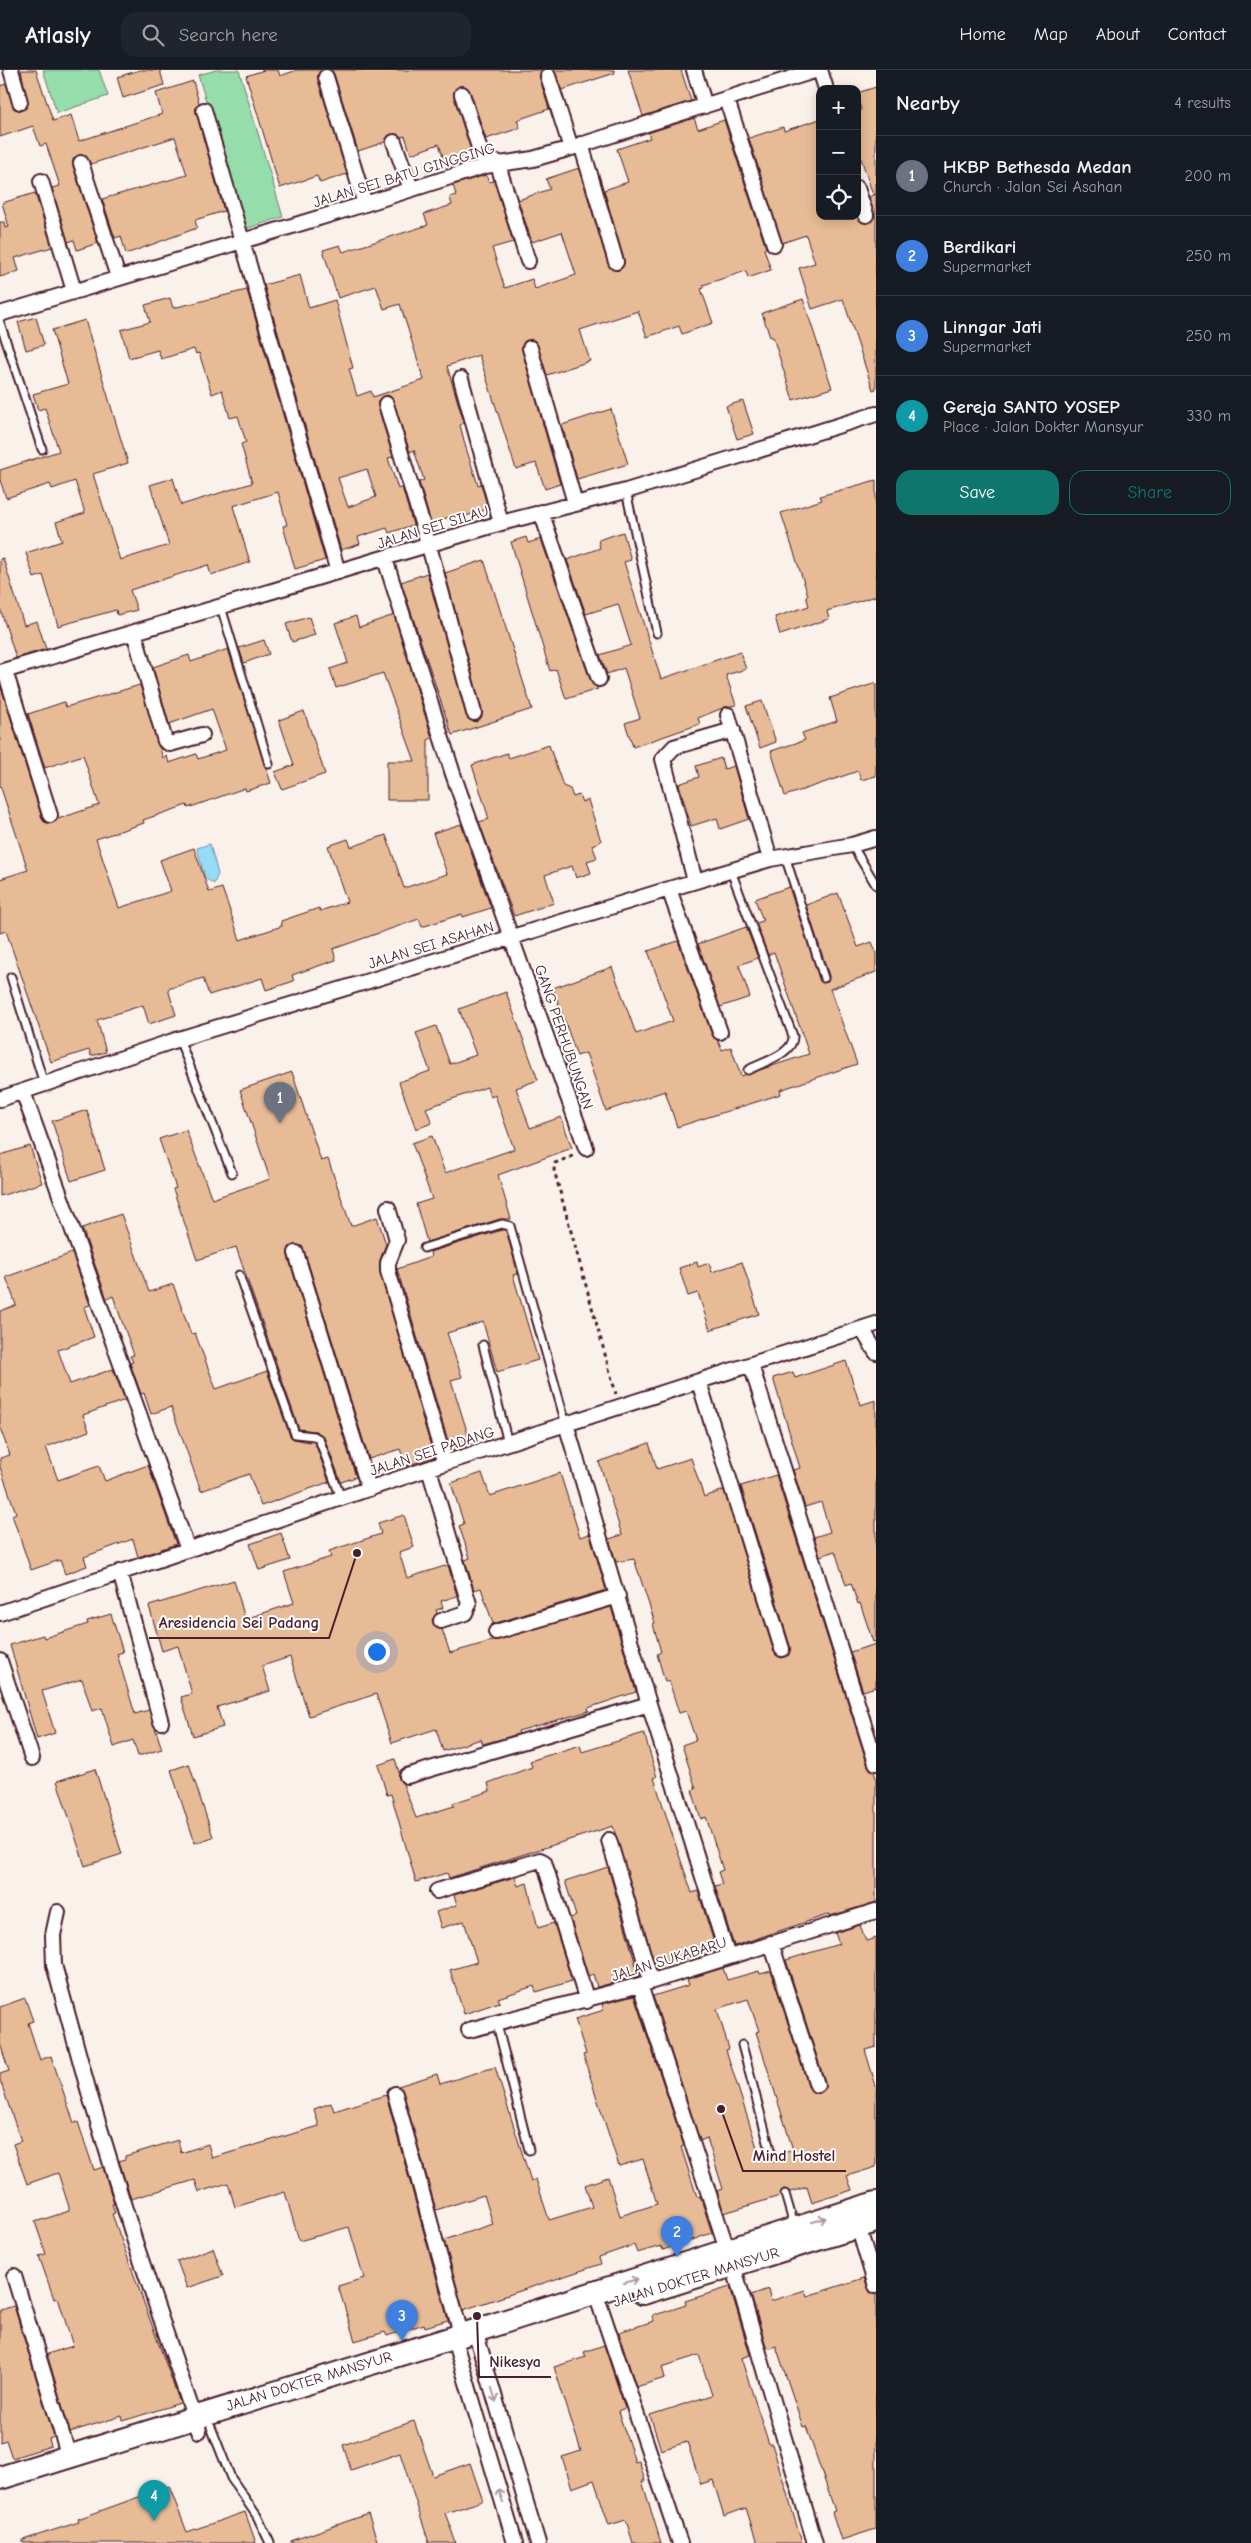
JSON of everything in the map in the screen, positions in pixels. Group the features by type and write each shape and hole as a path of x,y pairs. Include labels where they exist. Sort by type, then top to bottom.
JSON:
{"main road":[{"name":"JALAN DOKTER MANSYUR","path":"465,2339 600,2306 730,2257 795,2228 876,2202"},
{"name":"JALAN DOKTER MANSYUR","path":"0,2494 202,2425 465,2339 730,2257 867,2224"},
{"name":"JALAN DOKTER MANSYUR","path":"0,2478 69,2457 202,2425"}],"street":[{"path":"11,70 20,102"},
{"path":"694,70 706,106"},
{"path":"819,70 825,85"},
{"name":"JALAN SEI BATU GINGGING","path":"0,314 491,164 532,159 819,70"},
{"path":"548,76 576,146 616,262"},
{"path":"326,77 365,204"},
{"path":"462,94 528,261"},
{"path":"727,100 774,244"},
{"path":"204,110 338,572"},
{"path":"394,142 411,189"},
{"path":"81,163 118,277"},
{"path":"41,180 74,291"},
{"path":"861,200 866,215"},
{"path":"530,348 575,503"},
{"path":"461,379 501,524"},
{"path":"386,404 429,546 474,713"},
{"name":"JALAN SEI SILAU","path":"2,672 541,512 626,491 876,414"},
{"path":"541,512 599,679"},
{"name":"GANG PERHUBUNGAN","path":"385,559 453,774 586,1148"},
{"path":"134,632 165,741 170,744 202,735"},
{"path":"2,672 50,815"},
{"path":"728,715 770,859"},
{"path":"695,881 663,759 674,747 733,730"},
{"name":"JALAN SEI ASAHAN","path":"0,1099 180,1039 695,881 785,855 852,845 876,838"},
{"path":"669,889 720,1032"},
{"path":"23,1092 188,1550"},
{"path":"388,1208 398,1240 388,1263 388,1271 445,1463"},
{"path":"296,1254 369,1489"},
{"name":"JALAN SEI PADANG","path":"0,1612 445,1463 876,1324"},
{"path":"862,1329 876,1352"},
{"path":"751,1365 876,1763"},
{"path":"698,1382 782,1649"},
{"path":"566,1424 649,1704 728,1957"},
{"path":"429,1469 469,1604 465,1613 441,1621"},
{"path":"120,1572 161,1722"},
{"path":"496,1632 618,1596"},
{"path":"0,1661 32,1758"},
{"path":"408,1776 649,1704"},
{"path":"609,1840 645,1983 730,2257 815,2543"},
{"path":"437,1891 540,1860 544,1862 587,2001"},
{"name":"JALAN SUKABARU","path":"469,2030 587,2001 876,1911"},
{"path":"58,1912 52,1935 54,1965 90,2096 136,2245 202,2425"},
{"path":"772,1944 817,2085"},
{"path":"395,2094 465,2339 487,2451 515,2543"},
{"path":"867,2224 876,2286"},
{"path":"14,2276 69,2457"},
{"path":"600,2306 680,2543"},
{"path":"465,2339 508,2444 538,2543"},
{"path":"487,2451 508,2444"}],"lane":[{"path":"0,323 42,449"},
{"path":"626,491 657,633"},
{"path":"221,607 269,764"},
{"path":"852,845 876,885"},
{"path":"785,855 824,978"},
{"path":"731,871 793,1036 793,1041 788,1049 748,1070"},
{"path":"11,977 44,1084"},
{"path":"180,1039 232,1173"},
{"path":"424,1248 502,1224 510,1226 566,1424"},
{"path":"239,1275 295,1434 314,1436 319,1439 341,1498"},
{"path":"483,1346 508,1443"},
{"path":"497,2024 530,2150"},
{"path":"742,2045 772,2157"},
{"path":"784,2194 795,2228"},
{"path":"202,2425 231,2478 257,2516 270,2543"}],"path":[{"path":"586,1148 583,1153 555,1163 554,1170 620,1406"}],"green space":[{"path":"43,70 99,70 108,96 57,113"},
{"path":"216,70 239,70 283,217 245,229 198,75"}],"water":[{"path":"210,844 218,874 214,884 205,878 197,848"}],"building":[{"path":"21,70 36,70 53,121 71,115 79,141 162,114 156,93 193,81 199,103 196,112 224,211 195,220 197,228 126,254 121,236 115,238 102,199 187,175 175,137 91,164 86,156 79,155 74,158 73,166 98,243 77,250 74,240 68,242 52,188 60,186 46,144 40,146 33,126 0,137 0,86 6,84 14,109 23,110 28,105"},
{"path":"140,70 160,70 164,85 123,98 117,77"},
{"path":"264,70 278,70 280,76 297,70 321,70 318,80 347,174 320,183 317,176 280,188 246,76"},
{"path":"331,70 542,70 540,79 549,109 517,120 520,128 486,139 470,91 464,86 459,86 454,92 454,97 474,160 447,169 439,144 411,154 405,136 401,137 396,134 388,136 385,142 358,151 334,74"},
{"path":"554,70 614,70 615,73 562,90"},
{"path":"628,70 681,70 691,101 643,116"},
{"path":"876,87 876,194 873,195 861,158 861,92"},
{"path":"694,118 698,129 724,120 766,248 764,249 771,270 748,278 746,271 703,285 704,288 701,289 713,323 682,334 679,326 647,337 638,311 580,330 590,361 547,375 536,342 532,339 524,342 522,350 560,484 545,489 536,463 516,469 479,355 447,366 464,423 460,425 466,448 478,485 481,484 488,509 466,516 465,512 431,523 419,482 424,480 414,450 410,452 392,398 388,395 380,398 378,407 393,457 388,458 398,489 402,487 413,525 389,533 387,528 358,537 360,544 341,550 264,285 300,275 309,308 335,300 353,368 349,369 357,396 371,391 373,397 424,380 400,304 384,309 376,286 338,298 323,250 340,245 343,252 428,225 424,214 452,205 450,197 456,195 453,185 486,175 489,182 494,181 513,242 492,248 505,288 532,279 535,289 576,275 562,232 532,242 518,200 550,189 546,179 579,168 608,264 614,270 619,270 624,264 624,260 604,190 628,182 617,149 650,138 648,133","holes":["367,469 376,497 348,507 338,478"]},
{"path":"816,120 816,220 860,220 869,223 875,216 869,197 876,194 876,389 873,390 843,299 812,309 799,268 815,263 806,235 782,243 749,138 783,127 784,131"},
{"path":"35,193 52,247 15,258 19,271 0,277 0,222 4,222 5,228 9,227 2,203"},
{"path":"247,290 325,560 295,569 283,526 287,525 278,492 233,506 250,562 211,575 208,565 130,590 137,610 117,615 116,610 58,626 43,575 34,578 26,553 62,541 56,522 85,513 75,481 52,489 50,484 6,498 0,480 0,470 59,451 45,408 38,410 33,394 68,384 52,330 85,320 128,463 93,474 120,560 169,545 150,485 173,478 181,505 252,483 241,444 246,442 238,416 230,418 222,390 212,394 199,353 196,354 194,349 161,359 158,350 129,358 121,330 150,322 145,305 170,298 173,308"},
{"path":"803,299 832,388 793,400 773,337 770,337 762,313"},
{"path":"36,317 44,345 26,350 18,322"},
{"path":"743,401 754,434 737,439 726,406"},
{"path":"611,409 628,464 577,479 562,425"},
{"path":"876,480 876,596 827,611 829,619 780,635 775,617 809,606 806,596 808,595 781,513 822,500 820,496"},
{"path":"623,532 631,560 624,562 661,679 740,652 746,669 726,675 736,705 725,707 698,718 700,724 633,747 625,723 640,718 624,668 607,674 600,655 631,645 618,604 586,614 567,560 600,548 598,540"},
{"path":"526,537 528,543 541,539 591,682 598,689 566,699 556,669 550,671 511,542"},
{"path":"3,558 24,625 37,621 46,649 16,658 0,608 0,559"},
{"path":"484,560 532,709 452,735 401,582 427,573 466,715 468,719 476,722 480,719 482,711 445,573"},
{"path":"394,615 432,738 428,740 428,800 387,800 387,761 415,761 383,673 336,688 330,669 348,663 335,623 356,616 359,627"},
{"path":"309,617 315,635 292,642 286,624"},
{"path":"264,640 269,654 244,663 239,648"},
{"path":"228,649 271,783 246,791 245,788 188,808 187,805 143,820 144,823 96,839 119,908 171,891 160,860 194,848 209,892 222,888 240,940 282,926 281,921 319,908 320,911 347,902 328,846 348,839 351,847 386,835 404,888 447,874 433,833 461,824 491,908 463,917 462,914 422,927 419,919 333,949 336,960 292,975 294,981 266,990 262,978 209,995 203,978 168,989 176,1015 149,1024 143,1005 97,1020 106,1052 91,1056 89,1050 51,1062 6,931 0,933 0,879 28,870 0,785 0,684 42,818 44,822 52,823 58,819 99,805 83,755 45,768 28,714 64,702 66,707 140,685 163,758 167,756 169,763 196,754 198,759 226,750 212,709 169,724 153,667 189,655 191,662"},
{"path":"876,683 876,776 861,780 858,771 785,796 771,751 805,740 802,733 837,721 830,698"},
{"path":"762,701 776,742 760,748 746,706"},
{"path":"304,711 325,774 282,789 275,772 294,765 279,720"},
{"path":"549,745 563,786 570,789 573,797 579,795 582,802 588,800 601,841 592,845 597,858 587,861 591,873 576,878 572,866 545,875 554,903 514,916 479,822 489,819 472,765 507,753 509,758"},
{"path":"721,758 724,769 734,766 749,819 720,829 717,818 691,826 679,784 699,777 696,766"},
{"path":"789,887 821,982 828,982 829,976 806,905 838,893 858,947 872,942 876,952 876,972 830,989 857,1064 780,1090 781,1094 677,1127 665,1091 606,1111 586,1053 577,1056 553,988 612,967 636,1034 673,1021 648,951 678,941 712,1035 718,1041 722,1050 731,1047 741,1076 809,1054 774,952 768,955 756,923 763,921 755,899"},
{"path":"746,927 758,958 739,965 750,997 720,1007 698,944"},
{"path":"506,992 538,1080 516,1088 530,1128 561,1117 572,1148 498,1175 511,1219 500,1219 427,1242 416,1204 432,1199 412,1143 432,1136 445,1173 514,1149 495,1095 491,1097 487,1087 426,1108 432,1123 416,1129 399,1082 430,1071 416,1033 436,1026 450,1064 476,1055 459,1009"},
{"path":"292,1072 321,1161 328,1159 351,1226 377,1217 386,1244 380,1260 380,1273 434,1457 406,1466 400,1449 369,1459 304,1250 302,1246 294,1245 289,1247 288,1256 356,1477 341,1482 324,1437 315,1431 299,1429 236,1247 197,1260 173,1189 176,1188 159,1139 186,1130 212,1199 270,1179 240,1090"},
{"path":"87,1110 105,1170 71,1181 52,1121"},
{"path":"30,1146 42,1183 0,1196 0,1155"},
{"path":"121,1214 149,1292 173,1284 191,1334 195,1333 216,1389 267,1371 290,1436 294,1439 315,1443 329,1482 261,1506 249,1474 201,1491 171,1407 151,1414 144,1393 141,1394 130,1363 133,1362 130,1356 134,1355 113,1296 107,1299 82,1228"},
{"path":"506,1230 518,1274 513,1275 538,1360 497,1372 483,1322 447,1333 462,1377 451,1380 471,1444 451,1451 397,1269 431,1257 430,1252"},
{"path":"72,1253 90,1305 84,1307 94,1337 58,1350 70,1384 113,1369 125,1400 83,1415 89,1431 46,1447 58,1480 99,1466 105,1481 148,1465 176,1544 138,1557 133,1539 84,1557 87,1566 65,1574 60,1560 31,1570 12,1515 16,1513 0,1467 0,1458 10,1455 0,1428 0,1311 16,1305 6,1277"},
{"path":"697,1262 698,1267 709,1263 712,1272 742,1262 759,1314 710,1330 698,1293 688,1296 679,1268"},
{"path":"846,1361 860,1405 876,1400 876,1641 873,1642 860,1603 858,1604 851,1583 846,1585 835,1551 820,1556 814,1537 830,1532 821,1502 805,1507 793,1470 800,1468 773,1378 793,1372 795,1378"},
{"path":"649,1443 657,1469 691,1458 704,1497 724,1490 774,1652 781,1658 789,1655 790,1646 741,1486 776,1475 868,1766 874,1771 876,1778 876,1902 830,1916 830,1914 734,1946 715,1886 722,1884 718,1872 723,1870 706,1817 701,1819 692,1790 696,1789 682,1745 696,1740 686,1711 679,1713 669,1681 665,1682 657,1654 661,1652 653,1624 655,1623 634,1559 616,1562 609,1539 622,1535 599,1462"},
{"path":"482,1473 490,1496 560,1473 580,1537 590,1534 606,1590 493,1624 481,1588 474,1590 465,1560 470,1558 459,1526 464,1524 451,1483"},
{"path":"404,1515 414,1547 399,1552 407,1578 448,1565 457,1596 441,1601 443,1608 436,1610 437,1613 432,1620 435,1627 442,1629 450,1653 611,1607 636,1692 588,1708 589,1711 518,1731 519,1734 483,1744 481,1739 443,1751 436,1729 392,1743 376,1694 309,1716 290,1657 262,1666 270,1691 217,1707 223,1727 193,1736 181,1697 192,1694 178,1646 162,1651 149,1606 234,1580 245,1619 294,1603 284,1572 331,1557 329,1551 381,1534 378,1523"},
{"path":"281,1533 290,1560 259,1570 250,1544"},
{"path":"111,1614 123,1652 117,1654 135,1714 149,1710 162,1749 138,1756 133,1740 114,1747 102,1708 92,1711 82,1679 42,1691 55,1733 37,1739 10,1645 43,1635 44,1638 88,1624 87,1621"},
{"path":"876,1644 876,1687 863,1691 850,1652"},
{"path":"644,1733 657,1777 654,1778 677,1849 692,1893 698,1891 717,1952 682,1963 680,1957 655,1965 613,1826 449,1878 447,1873 416,1882 391,1794 387,1795 378,1765 395,1759 399,1779 403,1784 416,1818 454,1806 453,1803 490,1791 488,1783 532,1767 530,1761 580,1745 582,1752"},
{"path":"189,1764 213,1837 195,1843 171,1770"},
{"path":"95,1769 122,1854 85,1866 57,1781"},
{"path":"608,1867 639,1976 597,1987 593,1974 588,1976 570,1918 576,1916 565,1881"},
{"path":"515,1877 518,1886 527,1883 538,1928 554,1923 572,1981 536,1992 534,1986 498,1998 500,2002 464,2014 450,1970 477,1962 464,1921 441,1928 436,1912 457,1905 454,1895"},
{"path":"860,1925 866,1941 876,1938 876,2047 865,2050 876,2086 876,2167 847,2176 852,2190 812,2203 807,2187 790,2192 784,2189 780,2196 724,2213 717,2191 723,2189 707,2138 700,2141 653,1996 689,1985 687,1979 723,1968 727,1980 759,1971 760,1974 771,1971 809,2088 815,2093 820,2093 825,2087 825,2082 786,1960 839,1944 835,1933","holes":["748,1999 759,2031 756,2032 793,2150 777,2155 777,2159 773,2162 767,2158 761,2160 726,2050 729,2049 717,2009"]},
{"path":"634,1996 684,2146 681,2147 697,2197 700,2196 712,2233 663,2250 661,2246 637,2253 634,2245 599,2257 601,2264 463,2310 444,2240 493,2224 484,2195 436,2210 403,2092 398,2086 437,2074 440,2084 495,2067 531,2181 536,2179 549,2220 592,2207 585,2185 608,2177 620,2216 657,2204 643,2159 619,2166 583,2055 586,2054 575,2019 604,2010 602,2004"},
{"path":"25,1998 33,2021 28,2023 40,2060 51,2056 74,2123 78,2122 94,2170 103,2167 114,2204 112,2204 115,2213 112,2214 180,2403 123,2421 122,2416 70,2432 47,2354 73,2346 58,2298 54,2299 39,2256 46,2254 35,2222 69,2211 69,2207 58,2173 27,2184 13,2144 21,2141 0,2080 0,2074 9,2071 0,2044 0,2007"},
{"path":"386,2095 448,2320 425,2327 424,2324 387,2336 385,2332 355,2341 338,2286 364,2278 349,2227 299,2241 285,2192 235,2207 228,2183 199,2192 195,2180 131,2199 119,2161 125,2159 125,2156 178,2140 181,2153 208,2144 212,2158 319,2126 314,2109 331,2103 334,2111"},
{"path":"213,2248 223,2276 187,2288 177,2261"},
{"path":"864,2278 870,2292 876,2295 876,2529 841,2540 832,2512 835,2511 806,2426 803,2427 776,2346 767,2349 751,2295 768,2289 771,2301 805,2290 807,2296"},
{"path":"730,2287 750,2355 741,2358 769,2444 772,2444 802,2543 757,2543 746,2508 724,2516 713,2480 701,2484 687,2442 661,2450 650,2415 712,2395 699,2355 662,2367 665,2378 636,2387 621,2340 619,2332 654,2321 652,2316 686,2305 685,2301"},
{"path":"14,2306 54,2437 49,2439 51,2446 12,2458 6,2440 0,2442 0,2310"},
{"path":"604,2345 625,2408 618,2411 635,2462 639,2461 645,2481 642,2481 661,2543 633,2543 626,2520 609,2525 594,2480 572,2488 562,2457 581,2451 554,2367 586,2357 584,2352"},
{"path":"414,2421 433,2476 470,2463 483,2501 445,2513 456,2543 429,2543 400,2453 351,2470 343,2445"},
{"path":"169,2486 187,2532 245,2512 256,2543 23,2543 23,2540 79,2522 78,2519"},
{"path":"368,2514 378,2543 291,2543 291,2541"}],"place":[{"name":"HKBP Bethesda Medan","path":"280,1123"},
{"name":"Aresidencia Sei Padang","path":"357,1553"},
{"name":"Mind Hostel","path":"721,2109"},
{"name":"Berdikari","path":"677,2257"},
{"name":"Nikesya","path":"477,2316"},
{"name":"Linngar Jati","path":"402,2341"},
{"name":"Gereja SANTO YOSEP","path":"154,2521"}]}
